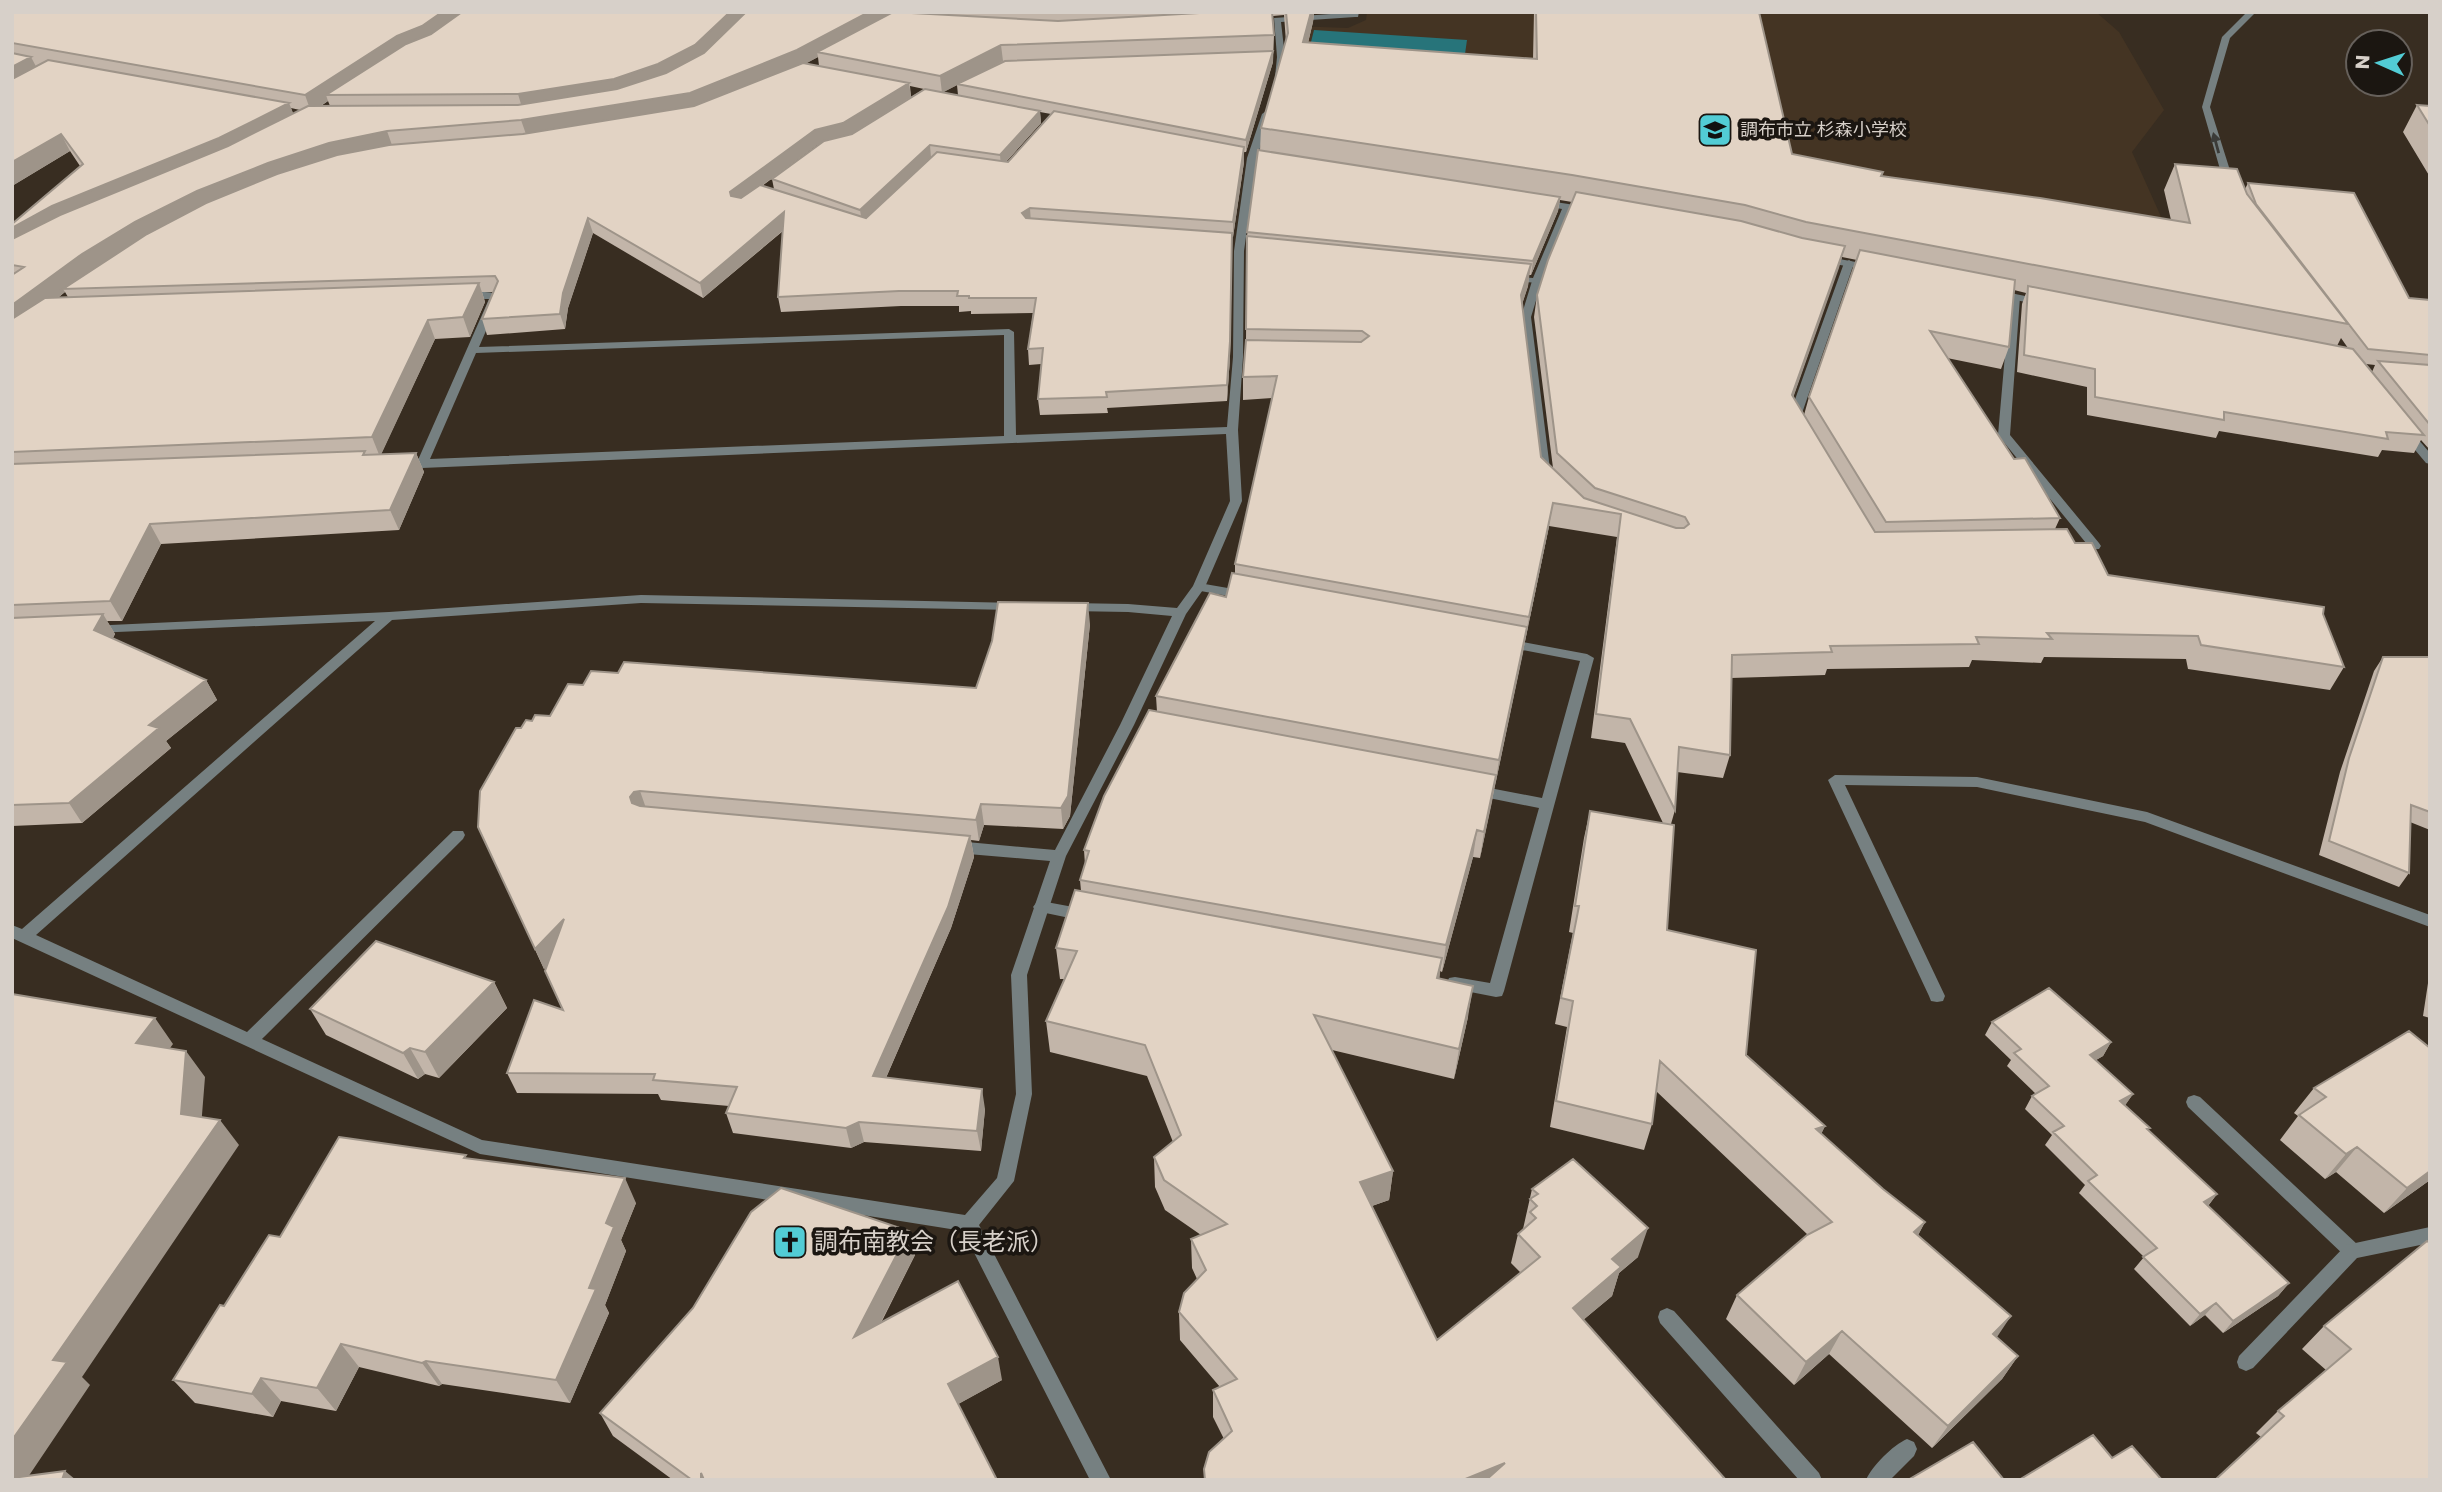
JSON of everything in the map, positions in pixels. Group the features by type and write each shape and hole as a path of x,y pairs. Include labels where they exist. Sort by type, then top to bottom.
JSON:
{"street":[{"path":"1274,90 1282,57 1273,20 1355,15 1355,12"},
{"path":"2234,197 2221,163 2206,107 2227,37 2252,12"},
{"path":"1268,58 1282,57"},
{"path":"969,1224 1005,1181 1024,1094 1019,975 1059,856 1134,726 1180,614 1199,587 1236,501 1231,430 1244,357 1240,247 1252,158 1270,101"},
{"path":"1527,200 1594,211"},
{"path":"1555,487 1545,478 1526,317 1537,281 1568,206"},
{"path":"1810,257 1888,271"},
{"path":"1801,430 1794,419 1849,263"},
{"path":"1497,277 1537,281"},
{"path":"1990,292 2055,305"},
{"path":"422,464 496,296 454,297"},
{"path":"2015,298 2004,435 2095,546 2067,547"},
{"path":"472,350 1009,332 1010,439"},
{"path":"2397,420 2430,461"},
{"path":"394,465 1231,430"},
{"path":"1199,587 1266,599"},
{"path":"82,629 389,616 641,599 1030,606"},
{"path":"1058,606 1128,608 1180,614"},
{"path":"389,616 18,934 480,1147 969,1224"},
{"path":"1443,981 1496,991 1587,658 1494,641"},
{"path":"1937,996 1835,780 1977,782 2147,817 2430,921"},
{"path":"1453,786 1548,804"},
{"path":"249,1041 458,835"},
{"path":"935,845 1059,856"},
{"path":"1041,907 1094,917"},
{"path":"2194,1102 2352,1251"},
{"path":"969,1224 1101,1480"},
{"path":"2246,1362 2352,1251 2430,1235"},
{"path":"1667,1317 1812,1480"},
{"path":"1876,1480 1907,1449"}],"shaded area":[{"name":"調布市立 杉森小学校","path":"1367,12 2096,12 2119,32 2164,110 2132,152 2171,239 1295,79 1293,26 1348,28 1366,20"}],"water":[{"path":"1314,30 1467,40 1463,68 1307,58"}],"building":[{"path":"12,12 442,12 422,26 397,36 305,95 12,43"},
{"path":"462,12 730,12 695,45 658,64 614,79 518,94 326,95 406,44 431,34"},
{"path":"746,12 869,12 797,50 690,93 521,120 387,131 329,143 268,163 197,191 135,222 82,254 12,305 12,275 24,267 12,265 12,239 60,215 228,146 308,106 518,105 617,89 666,73 704,53"},
{"path":"893,12 1058,21 1217,12 1272,12 1274,35 1001,45 940,76 817,52"},
{"path":"1286,12 1311,12 1303,42 1537,59 1536,12 1759,12 1792,154 1883,172 1881,176 2040,198 2190,223 2175,164 2237,169 2247,194 2348,324 1806,222 1745,205 1572,175 1261,128 1288,33"},
{"path":"1273,51 1246,140 957,84 1005,61"},
{"path":"12,53 31,57 12,67"},
{"path":"48,60 289,103 219,138 52,206 12,228 12,224 83,164 61,134 12,162 12,79"},
{"path":"803,63 909,83 843,123 815,130 730,192 731,196 741,198 760,185 866,218 937,152 1008,162 1054,111 1244,147 1233,222 1030,208 1022,213 1026,218 1232,233 1227,385 1106,392 1107,397 1038,399 1043,348 1028,349 1036,298 969,298 957,296 958,291 778,297 784,212 700,283 588,218 563,293 560,314 482,319 498,281 495,276 63,289 147,234 206,203 277,174 337,155 389,145 523,134 694,106"},
{"path":"925,89 1040,111 1000,155 930,145 860,210 772,179 824,141 852,134"},
{"path":"2417,105 2430,106 2430,126"},
{"path":"1258,150 1560,197 1533,261 1247,232"},
{"path":"2248,183 2354,193 2409,298 2430,300 2430,355 2368,349 2256,204"},
{"path":"1576,192 1741,221 1802,238 1845,246 1792,395 1875,532 2067,529 2075,543 2092,543 2108,575 2324,607 2323,614 2344,667 2201,645 2198,636 2047,633 2052,639 1976,637 1979,644 1830,646 1832,652 1732,655 1730,755 1679,747 1675,810 1630,719 1596,714 1621,514 1553,503 1529,617 1235,564 1277,376 1243,377 1246,340 1361,342 1369,336 1362,331 1246,329 1247,236 1531,264 1521,295 1541,457 1584,498 1676,528 1684,528 1689,524 1685,517 1595,488 1557,453 1537,295 1548,260"},
{"path":"1860,250 2015,280 2009,347 1930,331 2014,459 2025,458 2060,518 1886,522 1809,397"},
{"path":"479,283 463,317 428,320 372,437 12,452 12,319 45,298"},
{"path":"2028,286 2353,349 2424,435 2386,432 2388,439 2224,412 2224,420 2095,397 2095,369 2024,355"},
{"path":"2378,361 2430,365 2430,425"},
{"path":"365,451 363,455 416,453 390,510 150,524 110,601 12,605 12,464"},
{"path":"1232,573 1527,627 1499,760 1156,696 1210,593 1226,597"},
{"path":"998,602 1088,603 1068,796 1061,808 981,804 976,820 640,791 634,792 630,797 632,803 640,806 970,836 948,907 873,1076 982,1089 977,1131 859,1122 846,1128 726,1113 737,1087 653,1080 655,1074 507,1073 534,1000 563,1010 545,971 564,919 535,949 478,827 480,791 516,728 521,728 526,720 532,721 535,715 550,716 568,684 583,685 591,671 618,673 624,662 976,688 992,641"},
{"path":"103,614 94,630 206,680 149,725 159,728 69,803 12,805 12,618"},
{"path":"2383,657 2430,657 2430,812 2411,805 2409,873 2329,841 2349,758"},
{"path":"1149,710 1496,775 1484,832 1477,830 1446,945 1080,880 1089,851 1084,850 1104,796"},
{"path":"1590,811 1674,825 1667,930 1756,950 1746,1055 1825,1126 1816,1129 1883,1189 1925,1222 1914,1232 2011,1316 1993,1334 2018,1356 1948,1426 1842,1331 1806,1362 1737,1295 1807,1235 1832,1222 1660,1061 1652,1124 1556,1101 1573,1001 1561,998 1579,906 1575,906"},
{"path":"1075,890 1442,958 1437,978 1473,986 1459,1049 1314,1015 1393,1171 1360,1182 1437,1340 1540,1257 1518,1234 1536,1218 1530,1212 1537,1206 1530,1199 1538,1194 1532,1189 1573,1159 1648,1228 1612,1259 1621,1267 1573,1308 1726,1480 1486,1480 1505,1463 1463,1480 1205,1480 1204,1469 1209,1452 1232,1431 1213,1390 1237,1379 1179,1312 1184,1293 1206,1270 1191,1239 1227,1224 1164,1180 1154,1157 1181,1135 1145,1045 1046,1021 1077,951 1056,948"},
{"path":"376,941 494,982 425,1052 410,1048 403,1053 310,1009"},
{"path":"2049,988 2111,1042 2090,1055 2133,1094 2120,1101 2217,1194 2204,1202 2289,1283 2233,1321 2216,1303 2200,1314 2143,1257 2157,1248 2088,1181 2097,1175 2053,1132 2064,1126 2032,1096 2049,1086 2014,1053 2021,1049 1992,1022"},
{"path":"12,994 155,1018 136,1043 186,1051 181,1114 220,1120 53,1360 67,1362 12,1440"},
{"path":"2409,1031 2430,1048 2430,1171 2407,1188 2357,1147 2346,1154 2299,1115 2326,1097 2314,1088"},
{"path":"339,1137 466,1155 464,1158 625,1178 606,1223 614,1227 589,1288 596,1289 556,1380 426,1361 422,1363 341,1344 317,1388 261,1378 252,1394 173,1380 220,1305 224,1306 269,1235 280,1237"},
{"path":"781,1188 909,1231 854,1337 958,1281 998,1357 948,1384 997,1480 704,1480 701,1473 701,1480 692,1480 600,1413 693,1308 751,1212"},
{"path":"2427,1241 2430,1243 2430,1480 2215,1480 2284,1416 2278,1411 2351,1349 2324,1326"},
{"path":"2093,1435 2112,1458 2132,1446 2162,1480 2019,1480"},
{"path":"1973,1442 2004,1480 1908,1480"},
{"path":"65,1471 62,1480 12,1480 12,1478"}],"place":[{"name":"調布市立 杉森小学校","path":"1715,130"},
{"name":"調布南教会（長老派）","path":"790,1242"}]}
